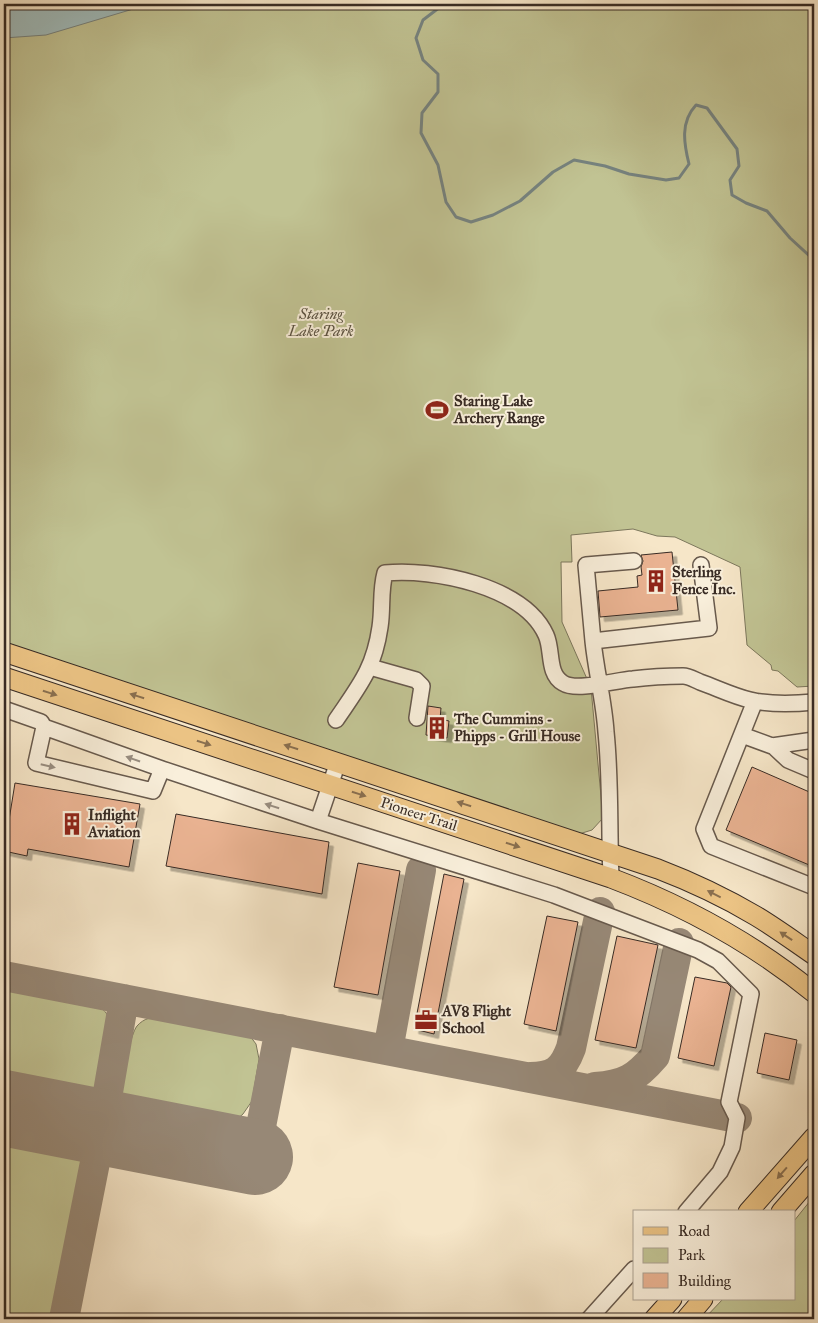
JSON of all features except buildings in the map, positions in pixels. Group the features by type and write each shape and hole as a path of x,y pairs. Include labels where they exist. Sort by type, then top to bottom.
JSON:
{"main road":[{"name":"Pioneer Trail","path":"4,652 610,852 695,884 757,917 814,955"},
{"name":"Pioneer Trail","path":"4,677 611,878 682,908 720,929 763,955 814,993"},
{"path":"750,1210 814,1137"},
{"path":"783,1210 814,1174"},
{"path":"654,1319 671,1300"},
{"path":"686,1319 702,1300"}],"street":[{"path":"611,878 607,733 593,641 586,565 634,561"},
{"path":"593,641 709,628 701,566"},
{"path":"336,720 366,676 374,660 380,625 381,586 385,573 421,572 463,580 484,587 526,610 542,627 550,646 554,675 564,685 576,686 598,678 632,679 685,676 755,701 788,704 814,702"},
{"path":"370,667 416,680 422,686 417,718"},
{"path":"755,701 704,829 711,846 814,887"},
{"path":"4,709 41,722 44,728 36,763 153,791 162,769"},
{"path":"44,728 318,821 554,895 698,950 718,961 751,994 728,1102 737,1118 732,1147 720,1172 688,1210"},
{"path":"742,735 773,746 788,760 814,771"},
{"path":"773,746 814,740"},
{"path":"318,821 338,762"},
{"path":"589,1319 633,1270"}],"green space":[{"name":"Staring Lake Park","path":"4,4 814,4 814,686 797,687 778,671 772,670 771,665 747,645 740,567 675,537 657,536 633,529 571,535 572,562 561,562 562,622 591,688 603,818 592,830 579,834 4,645"},
{"path":"4,986 82,1000 93,1003 107,1014 111,1028 106,1060 100,1084 93,1094 77,1101 4,1086"},
{"path":"162,1016 243,1032 250,1036 256,1044 259,1059 252,1101 243,1114 235,1121 215,1127 138,1112 127,1104 123,1097 122,1087 127,1055 134,1031 145,1020"},
{"path":"4,1126 60,1137 74,1143 82,1154 83,1168 55,1319 4,1319"},
{"path":"814,1196 814,1319 704,1319 722,1300 796,1300 796,1218"}],"water":[{"path":"4,4 150,4 46,35 4,38"}],"waterway":[{"path":"444,4 423,20 416,38 423,60 438,74 438,92 422,113 421,133 438,165 446,202 456,217 471,222 493,215 520,201 553,172 574,160 605,166 629,174 666,180 679,178 689,164 685,141 685,126 696,105 707,108 737,149 739,166 730,180 732,195 767,211 790,238 814,260"}],"taxiway":[{"path":"388,1050 421,870"},
{"path":"530,1077 551,1074 561,1067 568,1056 600,912"},
{"path":"595,1087 629,1079 642,1070 655,1056 679,943"},
{"path":"4,976 737,1118"},
{"path":"64,1319 102,1127 124,999"},
{"path":"255,1157 280,1029"}],"runway":[{"path":"4,1108 255,1157"}],"place":[{"name":"Staring Lake Archery Range","path":"437,410"},
{"name":"Sterling Fence Inc.","path":"656,581"},
{"name":"The Cummins - Phipps - Grill House","path":"437,728"},
{"name":"Inflight Aviation","path":"72,824"},
{"name":"AV8 Flight School","path":"426,1020"}]}
